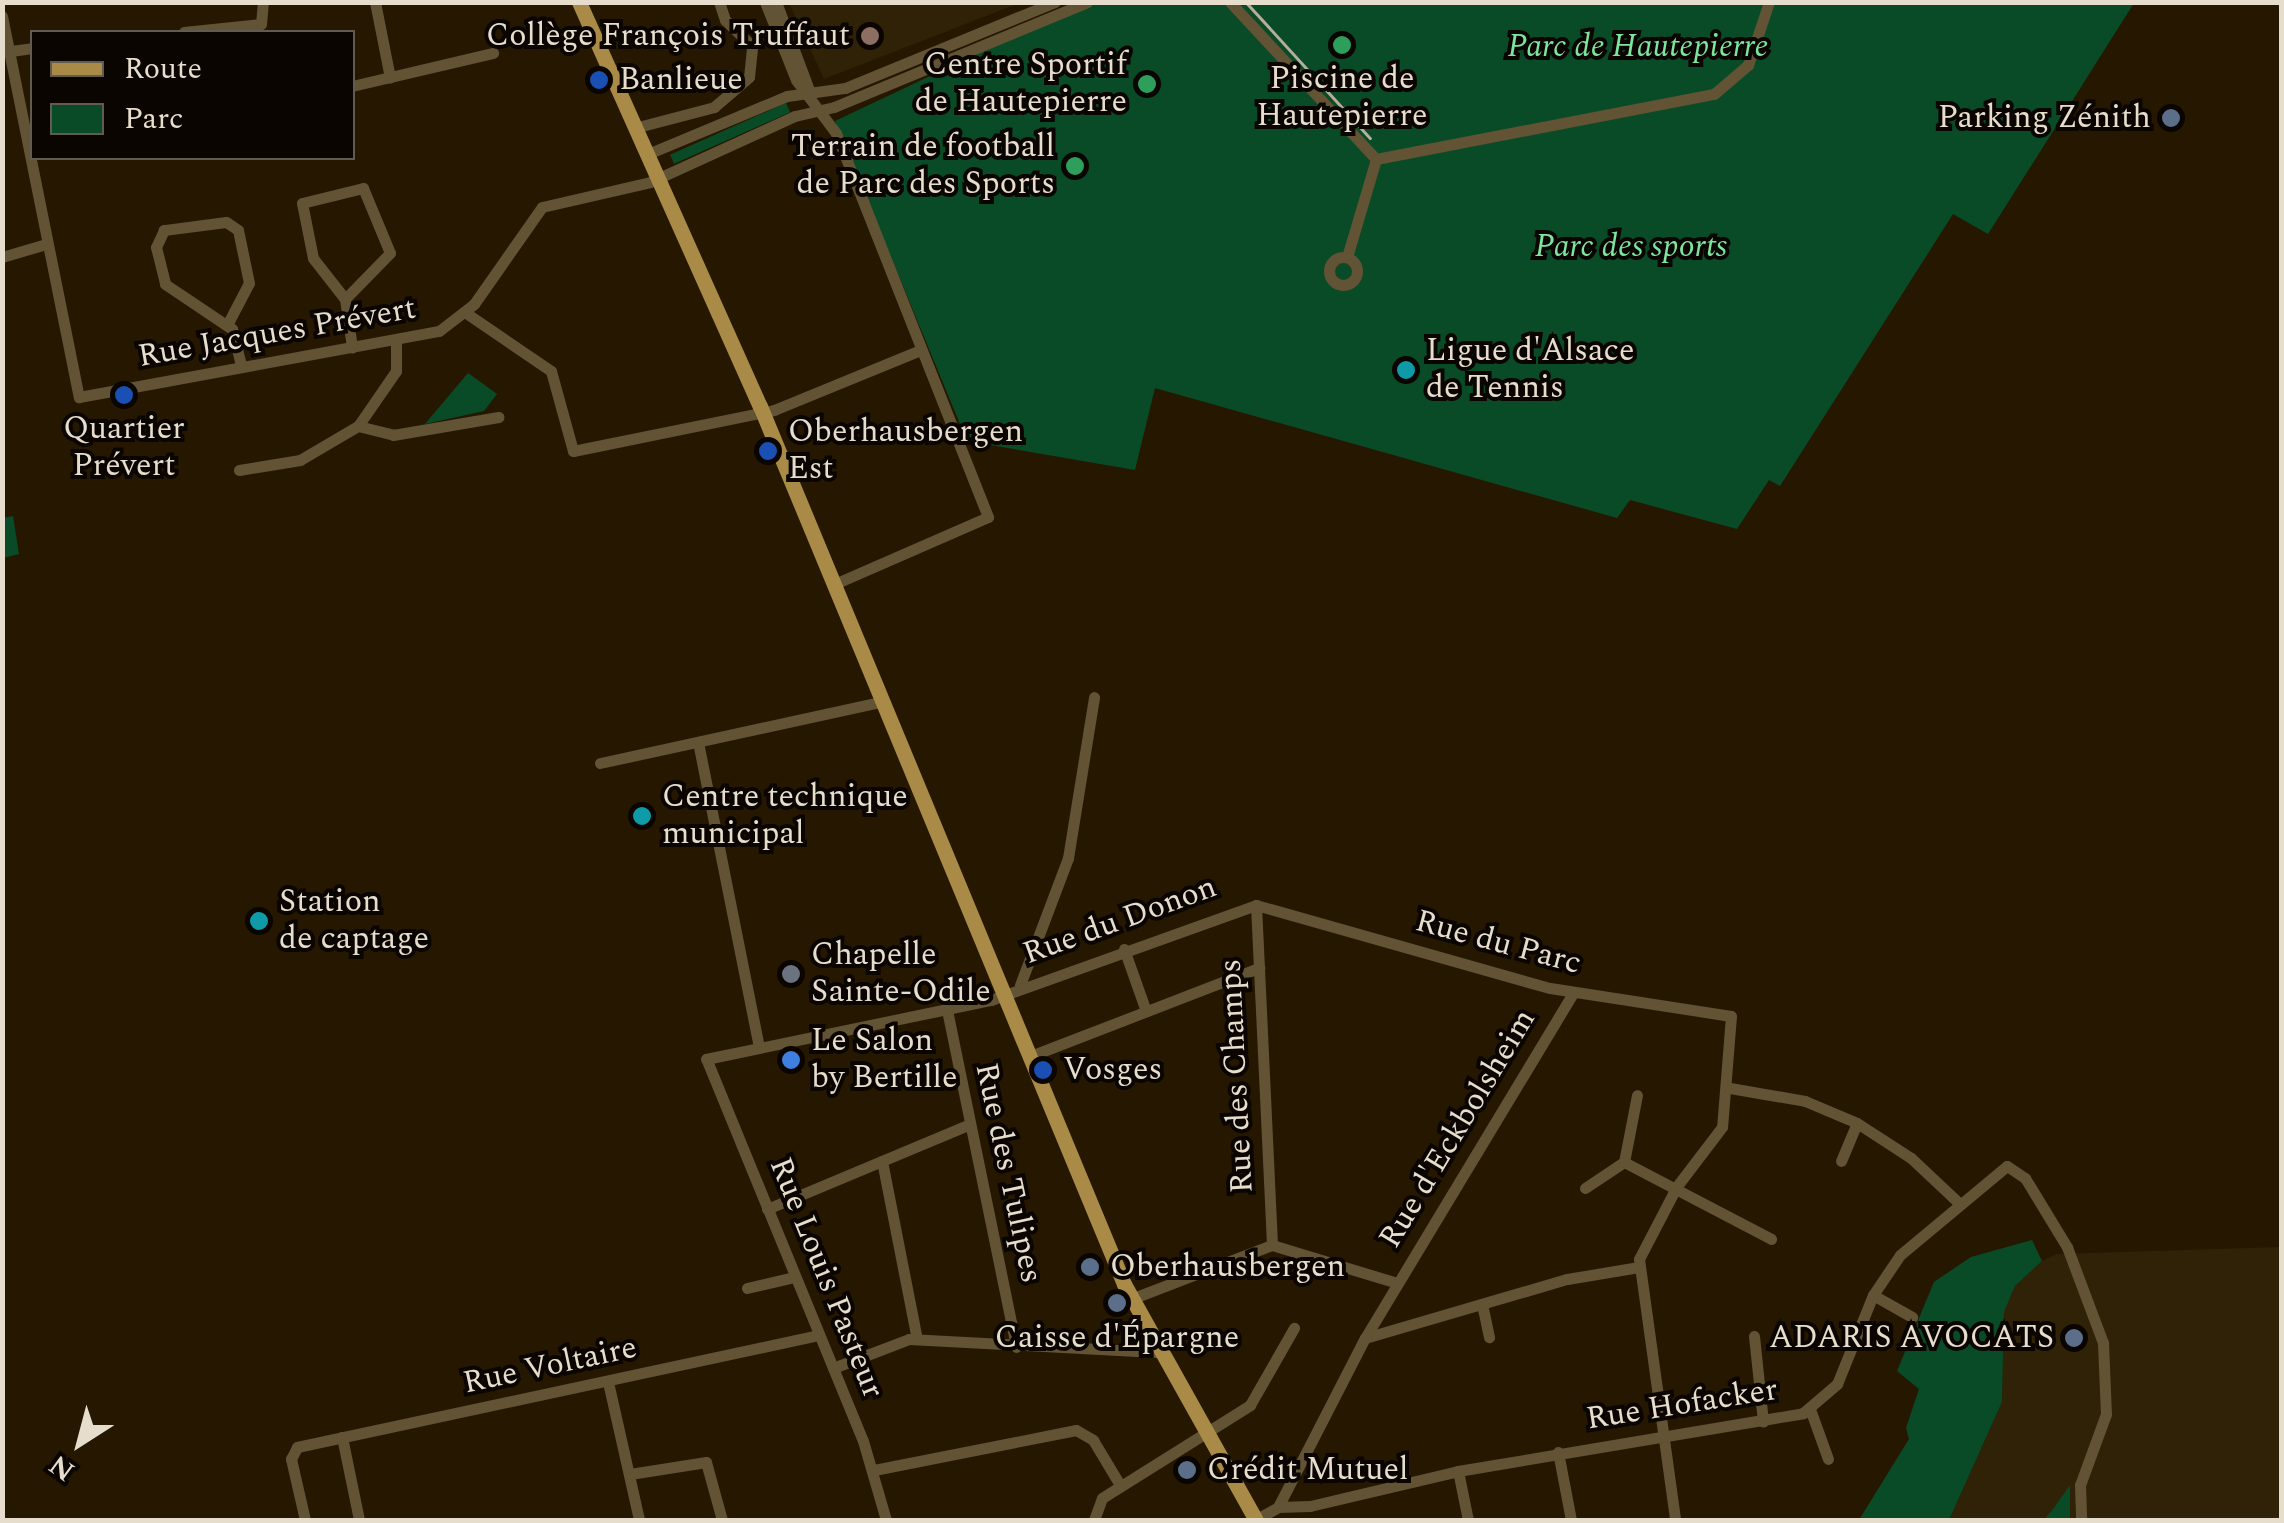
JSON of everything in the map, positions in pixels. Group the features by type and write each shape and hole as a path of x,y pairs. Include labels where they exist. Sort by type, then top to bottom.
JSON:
{"main road":[{"path":"579,2 661,176 762,412 879,702 1132,1300 1256,1520"}],"street":[{"path":"203,30 261,24 263,2"},
{"path":"374,2 390,78"},
{"path":"638,127 714,108 749,78 752,46 724,20 718,2"},
{"path":"766,2 796,80 823,109 988,517 832,584"},
{"path":"776,2 811,94"},
{"path":"650,153 786,96 846,88 1055,2"},
{"path":"920,350 762,412 573,451 550,372 466,314 537,211 661,176 1087,2"},
{"path":"1230,2 1376,159"},
{"path":"1376,159 1714,94 1748,66 1769,2"},
{"path":"2,16 30,144"},
{"path":"11,51 30,48"},
{"path":"355,85 493,53"},
{"path":"1347,258 1376,159"},
{"path":"2,257 46,244 33,160"},
{"path":"344,299 390,252 364,188 306,199 302,206 312,258 344,299 352,347"},
{"path":"227,325 248,283 238,230 219,222 164,230 156,247 165,284 227,325 241,366"},
{"name":"Rue Jacques Prévert","path":"46,244 78,397 396,341 439,331 466,314"},
{"path":"240,470 300,460 318,444 358,426 396,371 396,341"},
{"path":"358,426 393,435 498,417"},
{"path":"1020,984 1068,858 1094,697"},
{"path":"600,763 879,702"},
{"path":"698,742 759,1046"},
{"name":"Rue du Donon","path":"706,1059 947,1010 1004,994 1020,984 1256,905"},
{"name":"Rue des Champs","path":"1256,905 1272,1245"},
{"name":"Rue du Parc","path":"1256,905 1572,992 1730,1016 1730,1088"},
{"path":"1124,949 1146,1011"},
{"path":"1028,1056 1259,968"},
{"name":"Rue d'Eckbolsheim","path":"1278,1507 1365,1338 1572,992"},
{"name":"Rue des Tulipes","path":"947,1010 1016,1347"},
{"name":"Rue Louis Pasteur","path":"706,1059 874,1470 886,1520"},
{"path":"1675,1520 1639,1268 1677,1186 1718,1135 1730,1088 1785,1096 1856,1123 1911,1158 1959,1203"},
{"path":"1585,1188 1624,1162 1638,1095"},
{"path":"1841,1160 1856,1123"},
{"path":"767,1209 968,1125"},
{"path":"882,1161 917,1339"},
{"path":"1624,1162 1677,1186 1770,1239"},
{"name":"Rue Hofacker","path":"1256,1520 1278,1507 1310,1506 1458,1471 1660,1433 1763,1422 1810,1409 1837,1384 1873,1295 1909,1246 2002,1169 2020,1173 2052,1221 2089,1294 2103,1344 2106,1414 2080,1485 2081,1520"},
{"path":"1132,1300 1272,1245 1397,1283"},
{"path":"1365,1338 1482,1304 1639,1268"},
{"path":"746,1288 794,1277"},
{"path":"1873,1295 1912,1317"},
{"path":"1482,1304 1489,1336"},
{"path":"1094,1520 1098,1502 1120,1484 1250,1405 1294,1328"},
{"name":"Rue Voltaire","path":"304,1520 292,1451 342,1437 819,1336"},
{"path":"1754,1336 1763,1422"},
{"path":"834,1368 917,1339 1160,1352"},
{"path":"608,1382 640,1520"},
{"path":"1810,1409 1828,1459"},
{"path":"874,1470 1076,1430 1093,1440 1120,1484"},
{"path":"342,1437 359,1520"},
{"path":"1558,1452 1572,1520"},
{"path":"630,1474 706,1462 722,1520"},
{"path":"1458,1471 1468,1520"}],"shaded area":[{"name":"Collège François Truffaut","path":"789,3 1019,3 824,79"},
{"path":"2281,1247 2281,1520 1949,1520 2002,1402 2004,1312 2015,1286 2042,1261 2057,1254"}],"green space":[{"name":"Parc des sports","path":"1085,3 2134,3 1988,234 1953,214 1780,486 1769,480 1737,529 1630,500 1617,518 1155,388 1135,470 967,441 835,121"},
{"path":"786,103 790,112 674,164 670,155"},
{"path":"468,373 497,394 484,411 425,424"},
{"path":"13,516 19,554 3,558 3,518"},
{"path":"2032,1240 2042,1261 2015,1286 2004,1312 2002,1402 1949,1520 1859,1520 1909,1439 1906,1428 1919,1389 1897,1371 1934,1282 1971,1257"},
{"path":"2070,1485 2070,1520 2044,1520 2053,1509"}],"tram line":[{"path":"1246,2 1370,138"}],"place":[{"name":"Collège François Truffaut","path":"870,36"},
{"name":"Piscine de Hautepierre","path":"1342,45"},
{"name":"Banlieue","path":"599,80"},
{"name":"Centre Sportif de Hautepierre","path":"1147,84"},
{"name":"Parking Zénith","path":"2171,118"},
{"name":"Terrain de football de Parc des Sports","path":"1075,166"},
{"name":"Ligue d'Alsace de Tennis","path":"1406,370"},
{"name":"Quartier Prévert","path":"124,395"},
{"name":"Oberhausbergen Est","path":"768,451"},
{"name":"Centre technique municipal","path":"642,816"},
{"name":"Station de captage","path":"259,921"},
{"name":"Chapelle Sainte-Odile","path":"791,974"},
{"name":"Le Salon by Bertille","path":"791,1060"},
{"name":"Vosges","path":"1043,1070"},
{"name":"Oberhausbergen","path":"1090,1267"},
{"name":"Caisse d'Épargne","path":"1117,1303"},
{"name":"ADARIS AVOCATS","path":"2074,1338"},
{"name":"Crédit Mutuel","path":"1187,1470"}],"park label":[{"name":"Parc de Hautepierre","path":"1638,47"}]}
